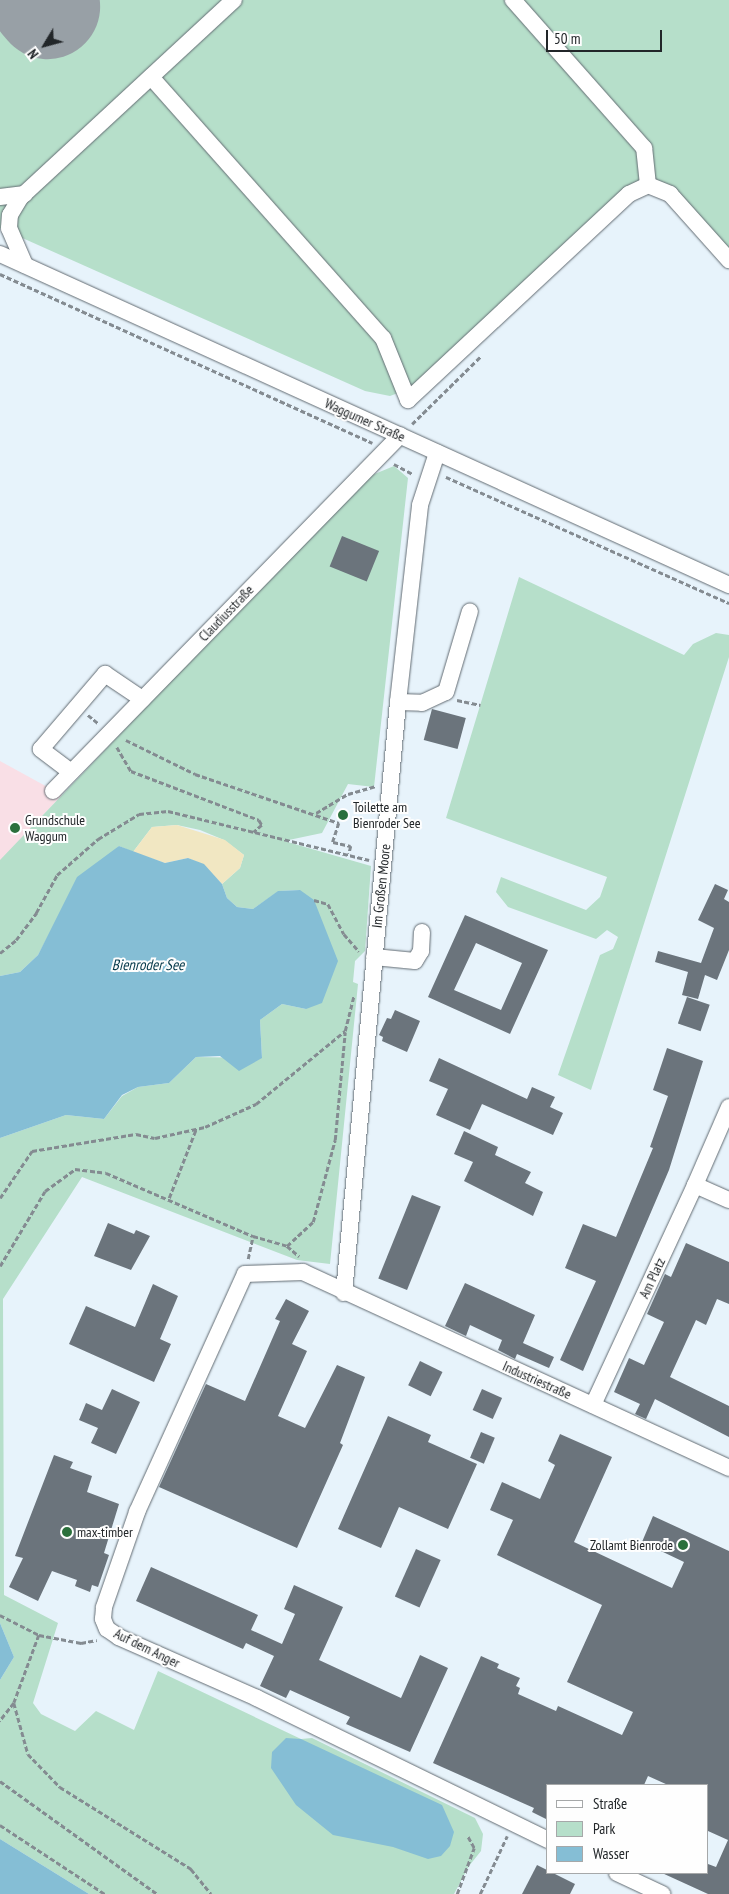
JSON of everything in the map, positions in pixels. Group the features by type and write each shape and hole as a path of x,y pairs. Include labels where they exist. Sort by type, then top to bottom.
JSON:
{"street":[{"path":"25,266 9,228 10,215 25,194 234,0"},
{"path":"513,0 644,148 648,185"},
{"path":"151,76 382,338 408,400 630,194 648,185 670,194 729,260"},
{"path":"0,197 25,194"},
{"name":"Waggumer Straße","path":"0,254 729,585"},
{"name":"Claudiusstraße","path":"53,792 400,436"},
{"name":"Im Großen Moore","path":"344,1294 398,702 420,505 437,452"},
{"path":"398,702 422,703 446,692 470,611"},
{"path":"71,772 41,749 105,674 142,700"},
{"path":"374,958 416,961 421,951 422,932"},
{"name":"Am Platz","path":"593,1405 729,1107"},
{"path":"695,1184 729,1200"},
{"path":"245,1274 303,1272 344,1294"},
{"name":"Auf dem Anger","path":"245,1274 137,1512 104,1607 103,1619 107,1629 119,1637 266,1702 546,1839"},
{"name":"Industriestraße","path":"344,1294 729,1468"},
{"path":"619,1874 662,1894"}],"path":[{"path":"0,274 375,445 388,460 414,474 450,478 729,603"},
{"path":"77,707 110,732 195,774 339,823 333,842 351,846 349,854"},
{"path":"110,732 131,771 259,820 262,825 254,832"},
{"path":"315,814 348,794 391,780"},
{"path":"0,953 16,940 36,913 57,875 98,839 139,814 168,811 383,863"},
{"path":"314,900 328,904 344,934 356,949 374,958"},
{"path":"287,1246 313,1222 335,1140 345,1031 356,986"},
{"path":"0,1198 32,1151 136,1134 155,1138 196,1129 256,1104 345,1031"},
{"path":"169,1198 196,1129"},
{"path":"0,1266 45,1191 75,1169 106,1173 169,1198 253,1236 287,1246 302,1258"},
{"path":"245,1274 253,1236"},
{"path":"0,1615 39,1635 81,1643 96,1640 107,1629"},
{"path":"0,1721 14,1703 39,1635"},
{"path":"14,1703 28,1754 60,1787 191,1869 211,1894"},
{"path":"0,1781 157,1894"},
{"path":"480,1894 513,1823"},
{"path":"0,1825 105,1894"},
{"path":"457,1894 474,1848 468,1837"}],"shaded area":[{"name":"Grundschule Waggum","path":"0,761 62,795 0,861"}],"green space":[{"path":"0,0 729,0 729,253 640,180 422,384 390,396 365,391 0,228"},
{"path":"394,466 408,478 374,787 348,784 322,833 284,841 371,866 365,951 355,961 353,982 358,984 330,1264 297,1260 82,1177 3,1299 4,1595 58,1623 33,1703 41,1714 75,1731 96,1711 134,1730 158,1671 301,1739 312,1738 475,1818 483,1834 481,1851 469,1866 454,1894 89,1894 0,1839 0,1680 14,1657 0,1623 0,1138 66,1115 104,1119 122,1096 138,1087 169,1083 196,1057 262,1058 260,1020 282,1004 306,1009 300,890 279,891 253,909 237,907 227,898 222,884 240,868 244,855 224,840 200,830 177,825 152,827 133,852 119,846 54,925 38,955 20,972 0,976 0,860 365,478"},
{"path":"519,577 684,655 693,644 716,633 729,635 729,657 591,1090 558,1075 600,955 613,949 618,937 607,930 596,939 508,907 496,892 501,877 586,910 600,897 607,877 446,818"}],"sand":[{"path":"177,825 225,840 244,855 240,868 222,884 204,865 188,858 165,863 133,852 152,827"}],"water":[{"name":"Bienroder See","path":"119,846 165,863 188,858 204,864 222,884 227,898 237,907 253,909 278,891 300,890 314,900 338,961 322,1003 306,1009 282,1004 260,1020 262,1058 239,1071 220,1056 196,1057 169,1083 138,1087 122,1095 104,1119 66,1115 0,1138 0,976 20,972 38,955 77,877"},
{"path":"0,1623 14,1657 0,1680"},
{"path":"286,1738 301,1739 442,1805 454,1832 450,1846 441,1856 428,1859 393,1847 333,1835 296,1805 271,1768 272,1752"},
{"path":"0,1839 89,1894 0,1894"}],"building":[{"path":"342,536 379,551 367,582 330,567"},
{"path":"432,709 466,718 458,749 424,740"},
{"path":"715,884 728,890 724,899 729,902 729,950 717,980 705,975 698,999 682,995 688,972 655,962 658,951 701,963 714,928 698,920"},
{"path":"465,915 548,950 510,1034 428,997","holes":["476,943 522,963 501,1010 454,990"]},
{"path":"687,997 710,1005 701,1031 678,1023"},
{"path":"395,1010 420,1021 407,1052 382,1041 383,1037 379,1035 387,1018 391,1019"},
{"path":"667,1048 703,1061 669,1170 583,1371 560,1360 596,1281 565,1268 583,1224 616,1237 653,1148 650,1147 668,1096 653,1090"},
{"path":"439,1058 527,1099 532,1087 555,1097 550,1107 563,1113 553,1135 482,1104 470,1130 436,1115 448,1089 429,1081"},
{"path":"464,1131 498,1147 495,1155 531,1172 525,1183 543,1192 533,1216 464,1181 473,1162 454,1154"},
{"path":"412,1195 441,1207 407,1290 378,1278"},
{"path":"108,1223 134,1234 136,1230 150,1236 131,1270 94,1256"},
{"path":"686,1243 729,1262 729,1304 717,1299 706,1325 696,1320 670,1377 729,1406 729,1437 655,1399 646,1419 635,1414 640,1404 614,1392 629,1358 644,1365 664,1322 647,1314 665,1274 671,1277"},
{"path":"465,1283 535,1315 523,1343 554,1357 549,1368 517,1354 515,1359 498,1350 502,1340 470,1325 466,1336 445,1326"},
{"path":"153,1284 178,1296 160,1339 171,1344 154,1382 69,1344 86,1306 135,1327"},
{"path":"286,1299 309,1311 292,1344 307,1351 278,1416 305,1428 337,1365 365,1377 340,1443 343,1445 297,1548 159,1487 206,1384 245,1401 280,1321 275,1319"},
{"path":"420,1361 442,1372 431,1396 408,1385"},
{"path":"112,1389 140,1402 116,1454 91,1443 98,1428 79,1420 86,1403 102,1410"},
{"path":"482,1389 502,1398 493,1419 473,1410"},
{"path":"388,1416 431,1435 428,1442 477,1464 448,1529 399,1507 381,1548 338,1529"},
{"path":"481,1432 495,1438 484,1464 470,1458"},
{"path":"560,1434 612,1457 574,1542 672,1588 684,1562 642,1542 653,1516 729,1551 729,1894 708,1894 664,1874 709,1874 709,1864 716,1867 728,1840 709,1831 709,1784 666,1784 648,1776 644,1784 546,1784 546,1819 532,1812 534,1808 433,1763 481,1656 499,1664 497,1668 520,1678 516,1686 520,1688 518,1694 556,1711 558,1706 622,1735 633,1712 567,1682 602,1605 497,1555 513,1520 490,1510 502,1482 540,1499 555,1465 548,1461"},
{"name":"max-timber","path":"54,1455 73,1462 70,1468 92,1476 87,1492 119,1504 104,1553 109,1555 98,1587 92,1585 90,1592 75,1586 77,1580 52,1571 38,1601 9,1587 23,1558 15,1556"},
{"path":"416,1549 441,1560 420,1607 395,1597"},
{"path":"151,1567 258,1615 251,1630 282,1644 295,1614 284,1609 294,1585 343,1607 319,1660 401,1698 420,1655 448,1668 410,1752 346,1724 350,1717 290,1690 286,1698 260,1686 274,1656 246,1643 243,1649 136,1601"},
{"path":"537,1865 546,1870 546,1874 555,1874 575,1884 570,1894 522,1894"}],"runway":[{"path":"42,0 47,6"}],"place":[{"name":"Toilette am Bienroder See","path":"343,815"},
{"name":"Grundschule Waggum","path":"15,828"},
{"name":"max-timber","path":"67,1532"},
{"name":"Zollamt Bienrode","path":"683,1545"}]}
